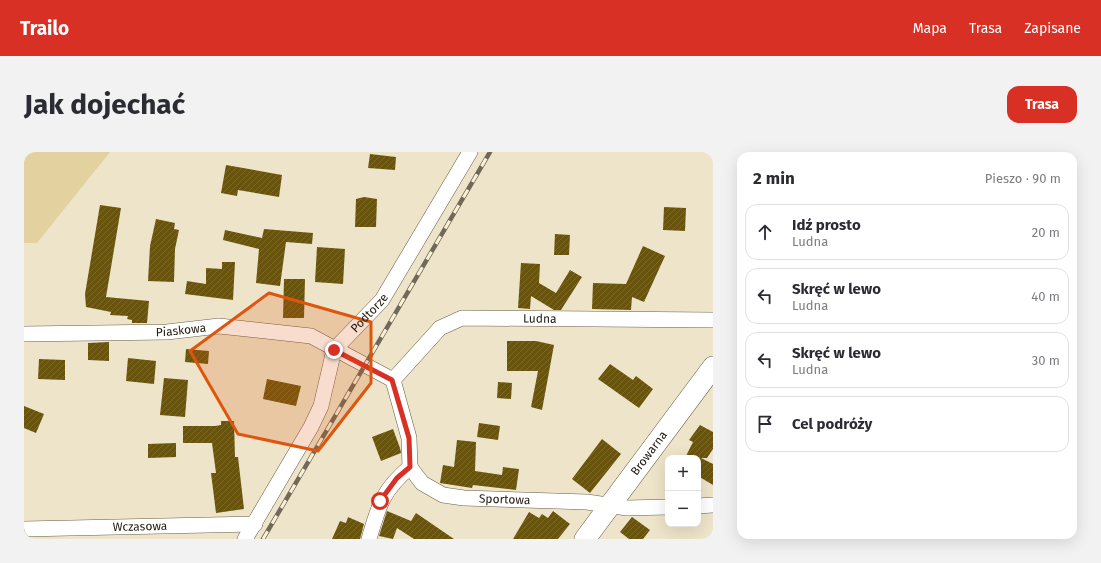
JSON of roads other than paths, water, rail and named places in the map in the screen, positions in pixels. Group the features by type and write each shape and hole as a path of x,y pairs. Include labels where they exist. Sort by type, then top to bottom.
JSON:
{"street":[{"name":"Podtorze","path":"334,350 382,300 470,152"},
{"name":"Ludna","path":"392,380 440,328 462,318 713,320"},
{"name":"Piaskowa","path":"24,334 168,332 219,326 311,336 334,350"},
{"path":"245,539 311,427 321,406 334,350 392,380 409,438 410,467 397,478 380,501 369,539"},
{"name":"Browarna","path":"585,539 713,367"},
{"name":"Sportowa","path":"410,467 422,483 443,495 464,498 611,504 627,508 665,507"},
{"path":"701,506 713,505"},
{"name":"Wczasowa","path":"24,529 255,524"}],"railway":[{"path":"263,539 490,152"}]}
